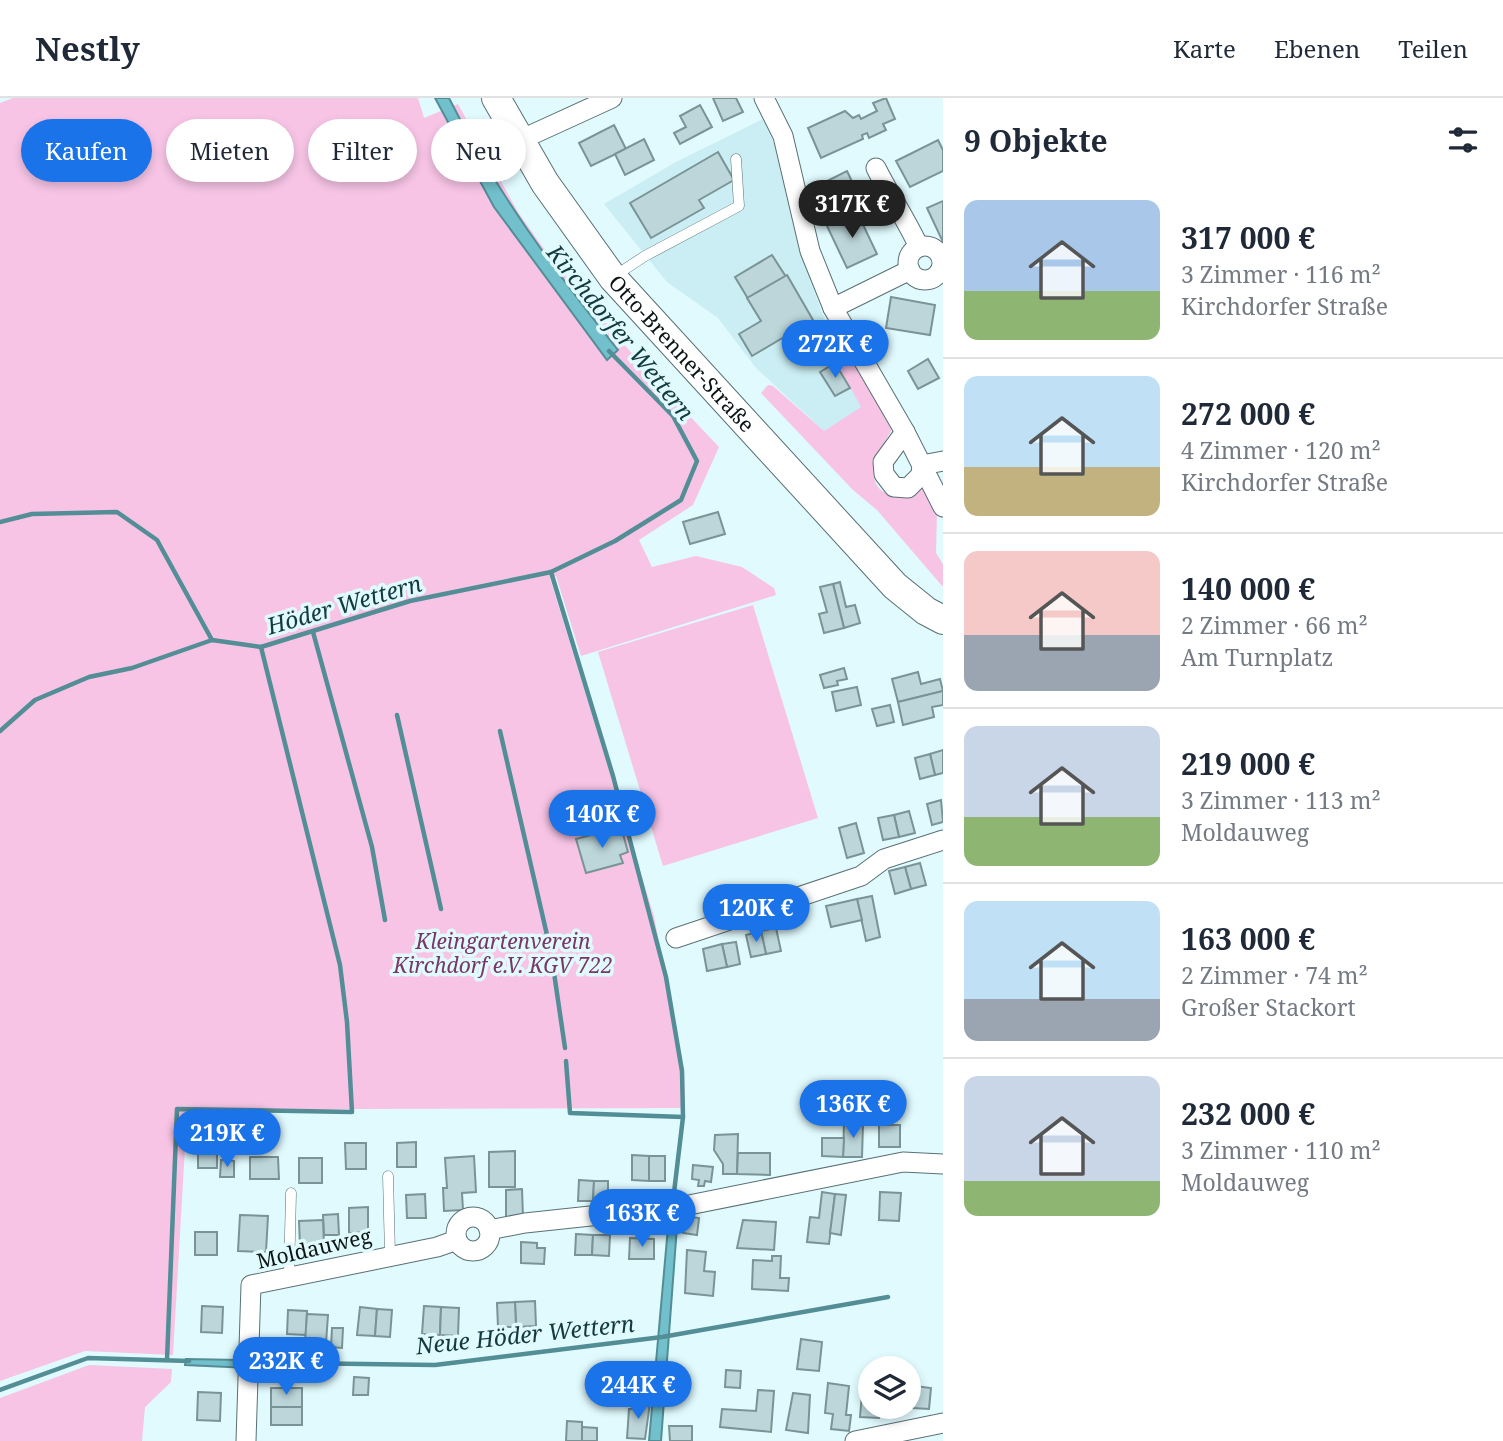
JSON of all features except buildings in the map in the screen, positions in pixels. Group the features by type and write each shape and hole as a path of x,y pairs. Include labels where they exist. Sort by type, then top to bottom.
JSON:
{"main road":[{"name":"Otto-Brenner-Straße","path":"496,98 507,119"},
{"name":"Otto-Brenner-Straße","path":"526,153 613,278 895,586 926,611 943,620"}],"street":[{"path":"526,137 612,98"},
{"path":"764,98 783,136 810,251 833,308 905,432 943,508"},
{"path":"876,168 892,200 901,209 919,247"},
{"path":"910,270 926,280 941,269 941,257 937,251 919,247"},
{"path":"910,270 909,257 919,247"},
{"path":"833,308 910,270"},
{"path":"905,432 883,462 886,480 894,487 908,488 921,475 922,465"},
{"path":"922,465 943,461"},
{"path":"676,938 861,876 884,859 943,840"},
{"name":"Moldauweg","path":"246,1441 251,1286 390,1254 437,1247 457,1240 466,1250 479,1250 488,1241 489,1230 525,1223 677,1207 903,1162 943,1164"},
{"path":"855,1441 943,1423"}],"lane":[{"path":"613,278 645,256 738,206 736,159"},
{"path":"388,1176 390,1254"},
{"path":"289,1277 290,1193"}],"shaded area":[{"path":"763,119 783,164 800,252 829,332 830,350 862,407 824,431 756,368 718,318 667,282 604,204 676,162"}],"green space":[{"name":"Kleingartenverein Kirchdorf e.V. KGV 722","path":"13,98 418,98 424,118 458,104 466,119 431,119 431,182 501,182 544,249 645,369 719,447 693,505 639,540 652,567 696,556 742,567 774,588 776,595 581,656 556,576 550,578 654,916 684,1072 685,1108 356,1109 187,1113 173,1355 85,1351 0,1381 0,103"},
{"path":"842,343 893,427 875,463 874,479 878,487 884,492 900,496 918,490 925,484 937,512 936,553 943,564 943,587 877,510 853,490 761,393 768,385 773,386 824,431 861,407 830,350"},
{"path":"753,605 818,818 663,866 598,652"},
{"path":"89,1365 172,1369 171,1382 145,1407 142,1441 0,1441 0,1398"}],"water":[{"path":"435,98 449,98 460,119 446,119"},
{"path":"480,182 497,182 571,290 618,350 607,360 494,207"},
{"path":"678,1213 661,1441 649,1441 669,1216"},
{"path":"186,1359 298,1361 294,1370 185,1365"}],"waterway":[{"name":"Höder Wettern","path":"0,731 35,700 89,677 132,668 212,640 261,647 410,601 551,572 615,541 681,500 697,461 673,416 609,351"},
{"path":"0,522 32,514 117,512 157,540 212,640"},
{"path":"551,572 613,776 666,977 682,1071 683,1117 673,1201"},
{"path":"313,632 372,847 385,920"},
{"path":"167,1360 177,1109 352,1112 347,1022 340,965 261,647"},
{"path":"397,715 441,909"},
{"path":"500,731 550,948"},
{"path":"552,959 565,1048"},
{"path":"566,1061 570,1113 683,1117"},
{"name":"Neue Höder Wettern","path":"292,1363 435,1365 662,1337 888,1297"},
{"name":"Neue Höder Wettern","path":"0,1390 88,1358 189,1361"}],"water label":[{"name":"Kirchdorfer Wettern","path":"621,332"}]}
